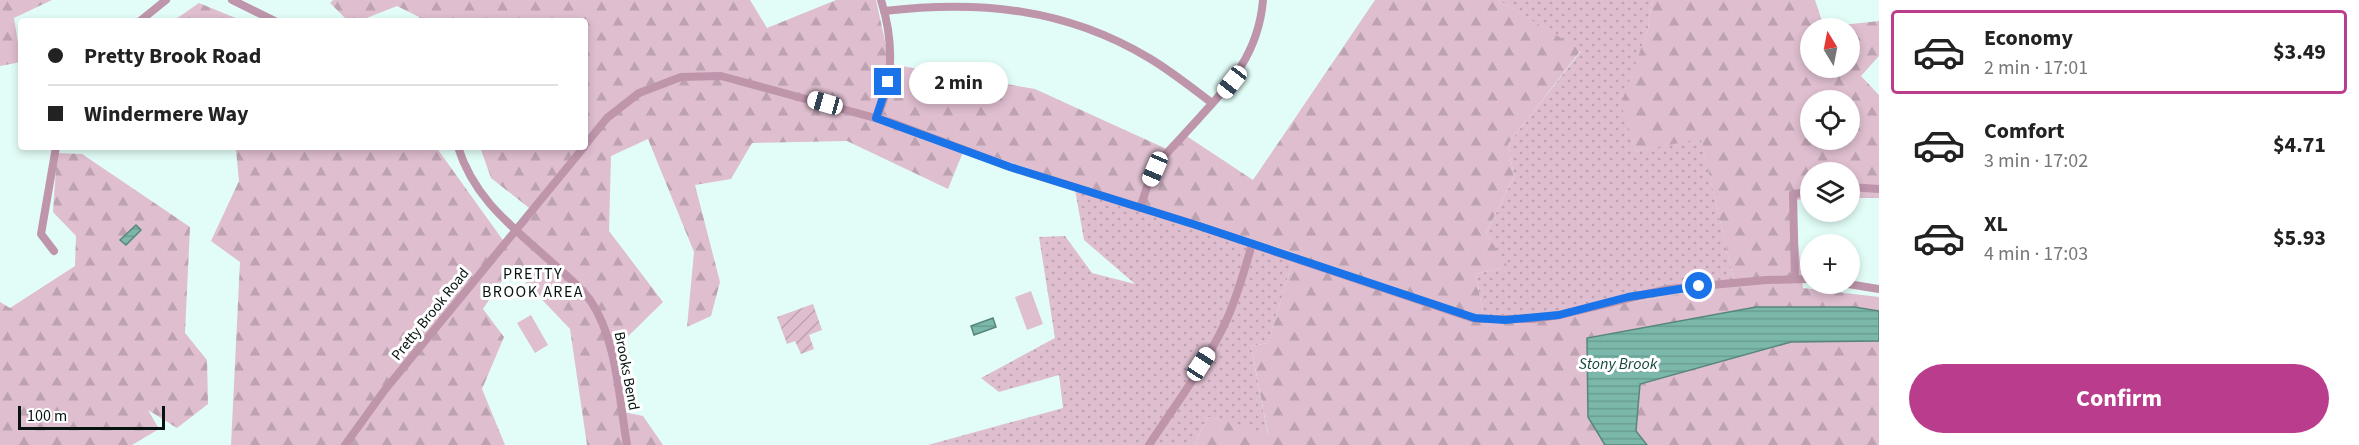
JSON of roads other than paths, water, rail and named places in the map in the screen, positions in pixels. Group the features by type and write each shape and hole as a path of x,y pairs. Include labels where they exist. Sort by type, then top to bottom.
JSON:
{"street":[{"path":"144,18 166,0"},
{"path":"232,0 269,18"},
{"path":"876,118 888,82 890,61 890,39 880,0"},
{"path":"1140,207 1155,169 1222,94 1243,65 1258,27 1263,0"},
{"path":"884,11 919,5 969,3 1019,9 1061,19 1118,41 1148,57 1212,103"},
{"name":"Pretty Brook Road","path":"588,141 621,105 654,86 681,77 721,76 740,79 876,118 1010,167 1140,207 1475,318 1534,319 1668,289 1800,279"},
{"path":"54,251 41,234 55,150"},
{"name":"Brooks Bend","path":"459,150 467,174 483,198 579,287 599,315 611,348 627,445"},
{"name":"Pretty Brook Road","path":"345,445 384,391 581,150"},
{"path":"1860,188 1879,189"},
{"path":"1795,279 1793,194 1800,193"},
{"path":"1149,445 1227,320 1236,299 1252,244"},
{"path":"1860,286 1879,289"}],"water":[{"path":"136,225 141,230 126,245 120,240"},
{"name":"Stony Brook","path":"1756,307 1854,307 1879,311 1879,341 1791,342 1640,384 1636,431 1647,445 1605,445 1588,417 1587,338"},
{"path":"993,318 996,327 974,335 971,326"}],"district":[{"name":"PRETTY BROOK AREA","path":"533,282"}]}
